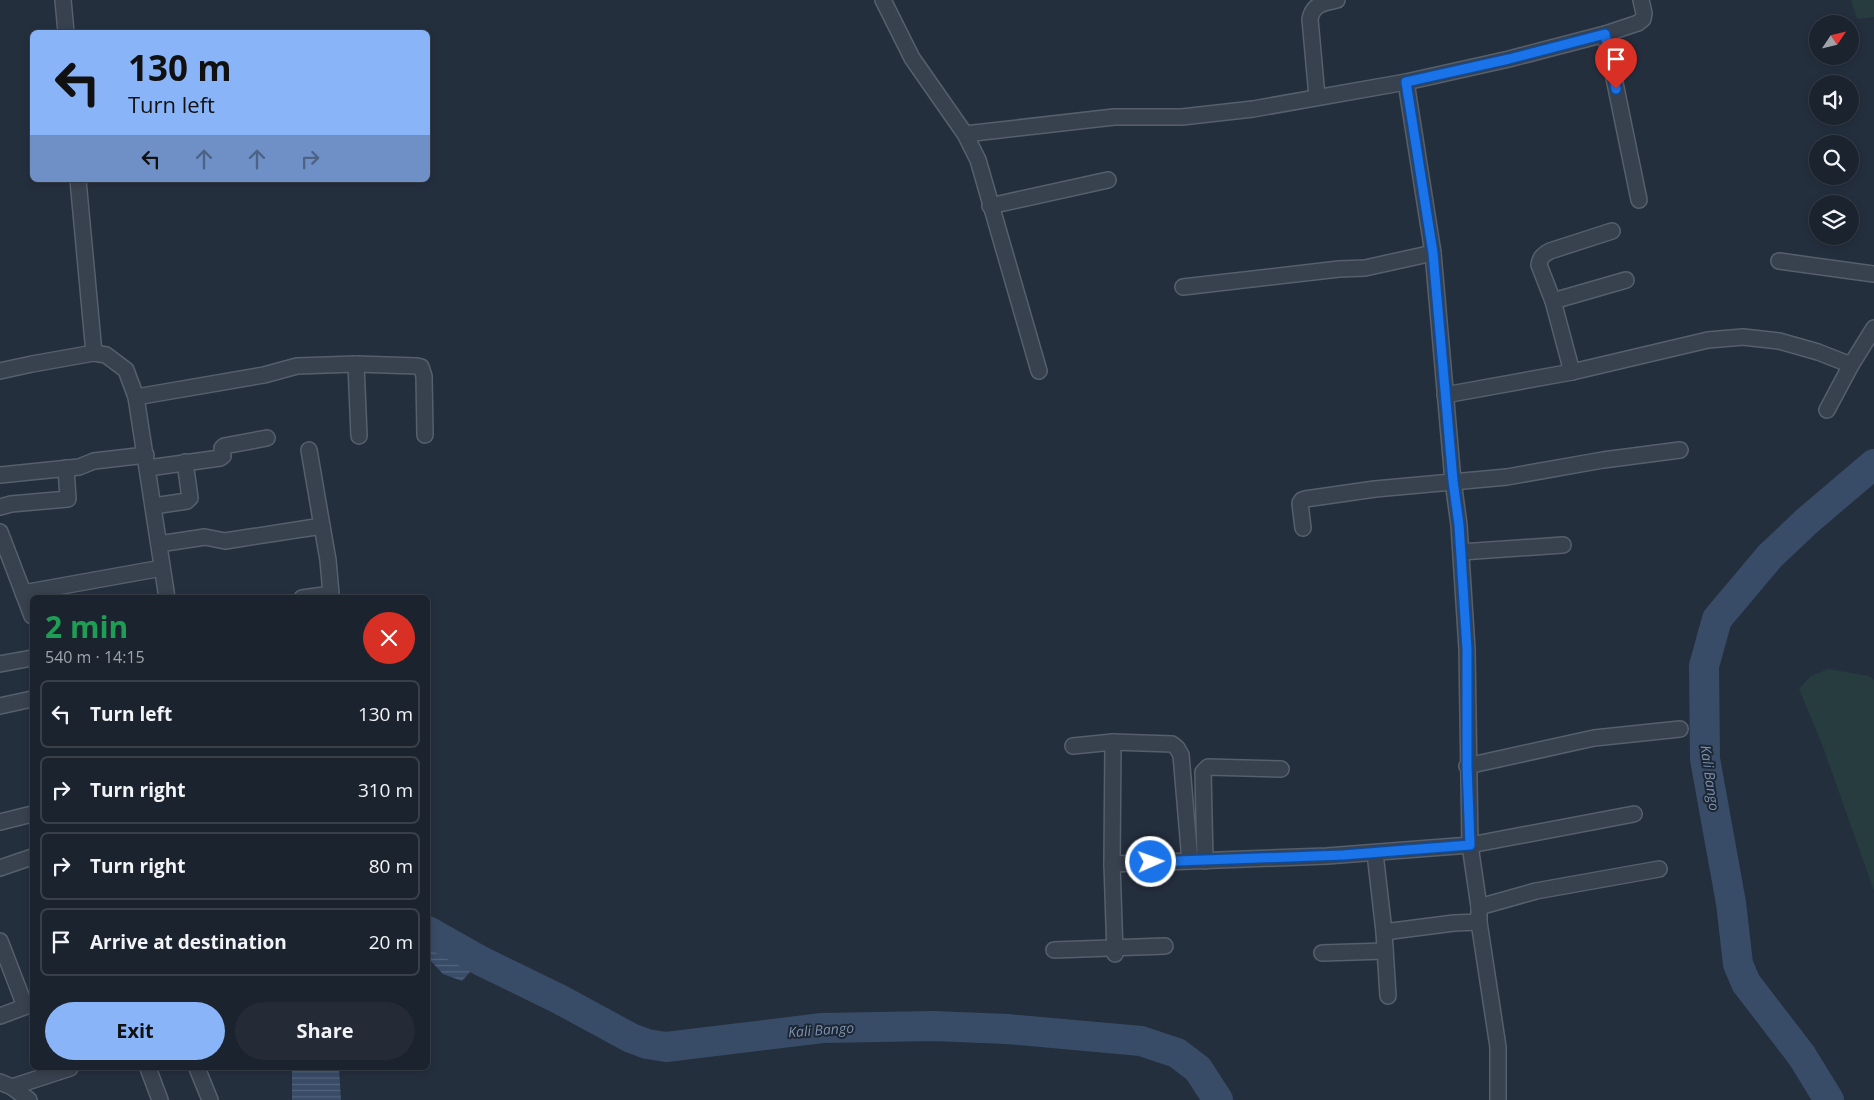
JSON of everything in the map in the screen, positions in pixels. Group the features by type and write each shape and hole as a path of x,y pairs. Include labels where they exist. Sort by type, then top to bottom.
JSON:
{"street":[{"path":"64,0 66,30"},
{"path":"1317,97 1310,19 1311,11 1316,7 1337,0"},
{"path":"965,134 1114,117 1182,117 1253,109 1406,82 1509,59 1605,34 1641,21 1644,13 1641,0"},
{"path":"884,3 912,58 965,134 978,160 1038,371"},
{"path":"1605,34 1639,200"},
{"path":"1406,82 1433,253 1453,481 1459,525 1467,649 1467,766 1470,845 1498,1047 1498,1100"},
{"path":"990,206 1108,180"},
{"path":"78,182 94,353"},
{"path":"1572,372 1553,301 1539,265 1541,257 1550,251 1612,231"},
{"path":"1182,287 1339,269 1365,268 1433,253"},
{"path":"1779,260 1874,274"},
{"path":"1553,301 1626,280"},
{"path":"1827,410 1851,365 1874,328"},
{"path":"1445,395 1572,372 1708,340 1743,337 1779,341 1818,352 1851,365"},
{"path":"0,371 94,353 106,354 126,370 136,397 166,595"},
{"path":"136,397 264,375 297,366 356,364 417,366 421,367 424,376 425,435"},
{"path":"356,364 359,436"},
{"path":"0,475 82,466 94,461 185,462 220,458 223,456 222,448 224,446 267,438"},
{"path":"309,450 328,560 331,595"},
{"path":"1303,528 1300,503 1305,499 1453,481 1507,477 1603,460 1680,450"},
{"path":"154,506 187,501 190,498 185,462"},
{"path":"0,507 11,504 68,498 66,468"},
{"path":"159,544 205,537 225,541 322,526"},
{"path":"0,532 30,611"},
{"path":"1461,552 1562,545"},
{"path":"23,593 162,568"},
{"path":"0,664 30,658"},
{"path":"0,706 30,700"},
{"path":"1467,766 1594,738 1680,729"},
{"path":"1113,742 1112,864 1114,951"},
{"path":"1073,746 1113,742 1172,744 1178,748 1181,755 1197,861"},
{"path":"1197,861 1203,772 1205,769 1208,767 1281,769"},
{"path":"0,822 30,814"},
{"path":"1112,864 1375,854 1470,845 1634,814"},
{"path":"1375,854 1384,932 1388,996"},
{"path":"0,868 30,859"},
{"path":"1384,932 1454,923 1536,892 1659,869"},
{"path":"0,941 29,1005 0,1016"},
{"path":"1054,950 1114,951 1165,946"},
{"path":"1322,953 1385,951"},
{"path":"6,1085 62,1070"},
{"path":"149,1070 160,1100"},
{"path":"199,1070 210,1100"},
{"path":"6,1085 29,1100"}],"green space":[{"path":"1851,0 1874,0 1874,17 1859,19 1859,15 1856,15"},
{"path":"1828,669 1869,676 1874,680 1874,891 1822,744 1799,689 1811,676"}],"water":[{"path":"430,918 489,951 462,981 443,974 430,960"},
{"path":"292,1070 339,1070 341,1100 292,1100"}],"waterway":[{"name":"Kali Bango","path":"1829,1100 1802,1056 1746,983 1738,964 1731,903 1705,759 1704,666 1717,619 1770,556 1807,521 1874,464"},
{"name":"Kali Bango","path":"430,932 481,961 559,999 631,1038 647,1044 666,1047 822,1028 933,1026 1007,1029 1141,1041 1177,1053 1198,1069 1218,1100"}],"route":[{"path":"1151,862 1375,854 1470,845 1467,766 1467,649 1459,525 1453,481 1433,253 1406,82 1509,59 1605,34 1616,89"}]}
